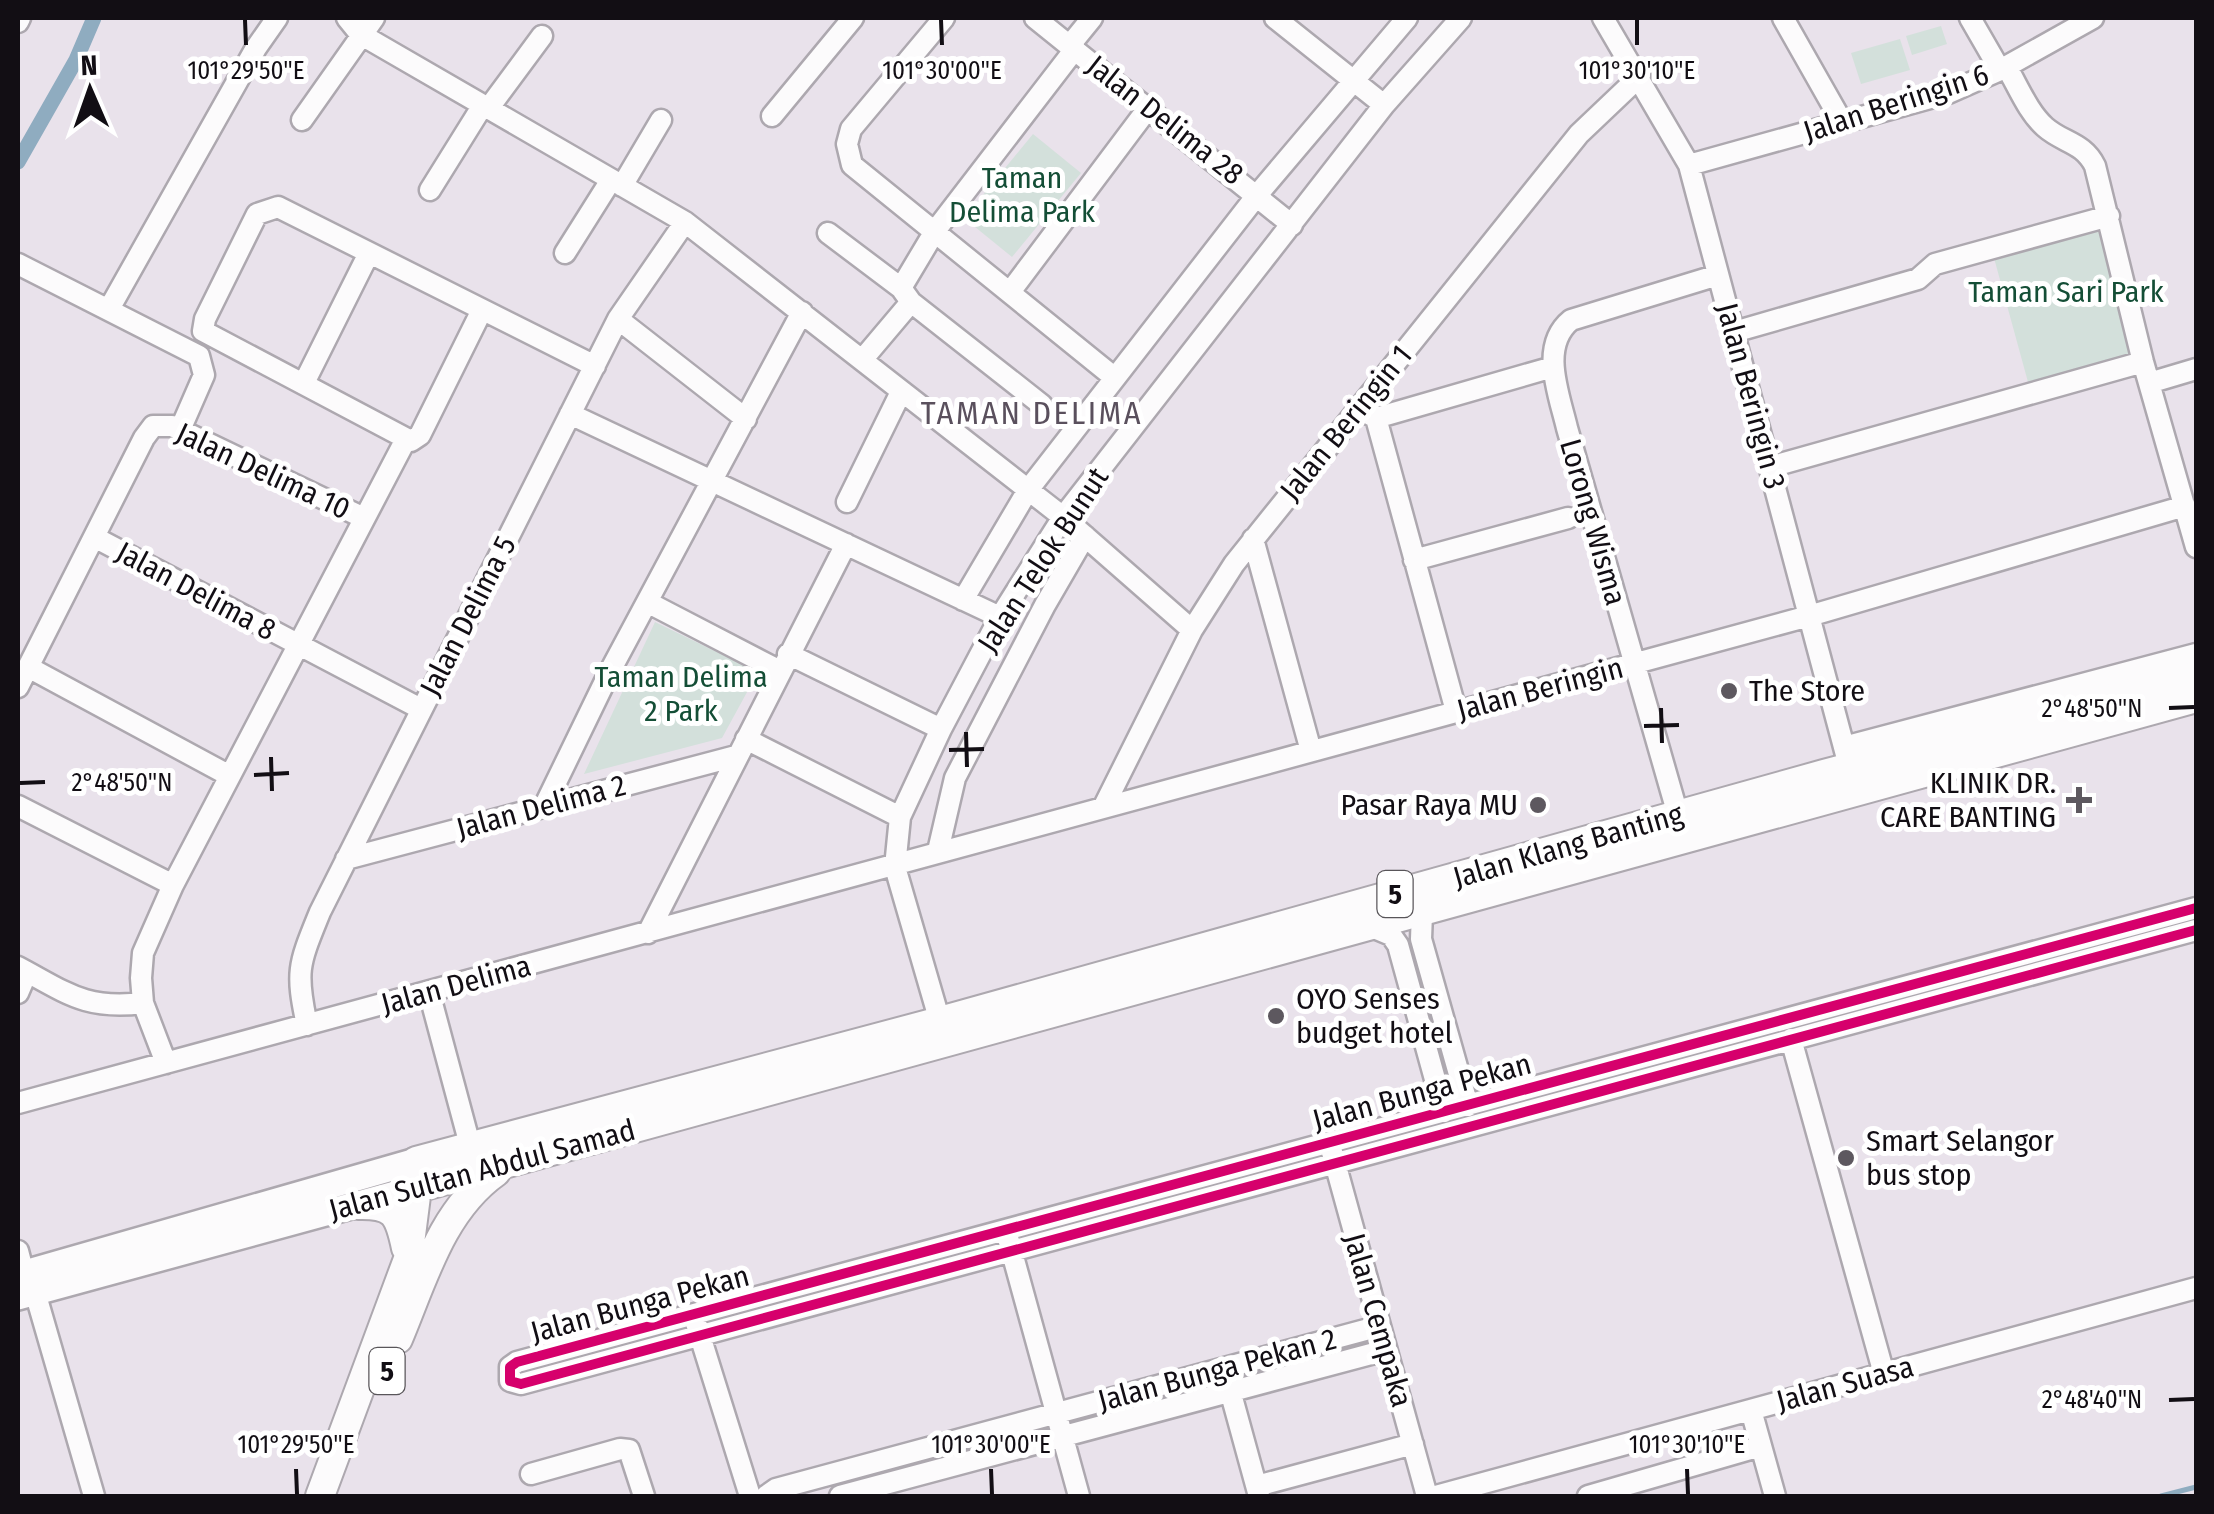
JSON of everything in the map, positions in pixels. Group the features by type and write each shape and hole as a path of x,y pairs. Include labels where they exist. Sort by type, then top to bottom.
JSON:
{"highway":[{"name":"Jalan Klang Banting","path":"944,1032 1678,815 2196,676"},
{"name":"Jalan Klang Banting","path":"944,1032 1422,913 1850,769 2196,698"},
{"name":"Jalan Sultan Abdul Samad","path":"429,1171 470,1145 944,1032"},
{"name":"Jalan Sultan Abdul Samad","path":"429,1171 509,1163 944,1032"},
{"path":"437,1246 464,1199 509,1163"},
{"name":"5","path":"340,1496 437,1246 429,1171"},
{"name":"5","path":"320,1496 408,1259 429,1171"},
{"path":"358,1204 377,1204 394,1213 402,1226 408,1259"}],"main road":[{"name":"Jalan Sultan Abdul Samad","path":"22,1278 358,1204 429,1171"},
{"name":"Jalan Sultan Abdul Samad","path":"22,1278 429,1171"}],"street":[{"path":"109,309 256,48 277,18"},
{"path":"302,120 353,26 374,18"},
{"path":"772,116 853,18"},
{"path":"944,18 850,129 847,144 852,166 1115,378"},
{"name":"Jalan Delima 28","path":"1036,18 1292,224"},
{"path":"862,360 906,295 935,230 1092,18"},
{"path":"1275,18 1384,105"},
{"path":"963,600 1028,490 1258,194 1407,18"},
{"name":"Jalan Telok Bunut","path":"944,1032 895,867 900,817 941,729 1000,617 1064,518 1384,105 1461,18"},
{"name":"Jalan Beringin 3","path":"1603,18 1689,165 1850,769"},
{"path":"1784,18 1842,122"},
{"path":"1970,18 2037,119 2048,130 2088,152 2196,547"},
{"name":"Jalan Beringin 6","path":"1689,165 1948,92 2003,68 2093,18"},
{"path":"353,26 685,222 1064,518 1192,630"},
{"path":"430,190 486,107 542,36"},
{"name":"Jalan Beringin 1","path":"1104,806 1192,630 1253,539 1367,413 1579,134 1640,76"},
{"path":"1010,292 1149,108"},
{"path":"565,253 661,120"},
{"path":"482,310 416,440 206,336 204,331 205,319 258,214 268,207 284,208 595,366"},
{"path":"1734,332 1918,280 1935,264 1954,258 2108,216"},
{"name":"Jalan Delima 5","path":"306,1025 298,982 300,964 346,859 618,319 685,222"},
{"path":"828,233 1042,404"},
{"path":"306,379 370,253"},
{"path":"18,264 199,356 204,366 204,375 171,427 148,430 18,687"},
{"name":"Lorong Wisma","path":"1678,815 1632,664 1553,366 1556,342 1563,327 1572,320 1718,275"},
{"path":"544,807 647,602 802,312"},
{"path":"618,319 746,419"},
{"path":"1456,712 1414,560 1367,413 1553,366"},
{"path":"1770,467 2146,372 2196,370"},
{"path":"847,502 901,392"},
{"path":"570,414 1000,617"},
{"name":"Jalan Delima 10","path":"171,427 364,518"},
{"path":"166,1063 143,1003 144,952 173,885 406,438"},
{"name":"Jalan Beringin","path":"895,867 938,851 1810,616 2184,506"},
{"path":"1414,560 1568,518"},
{"path":"938,851 955,778 1084,536"},
{"name":"Jalan Delima 8","path":"94,537 421,709"},
{"path":"1253,539 1311,751"},
{"path":"648,933 846,544"},
{"path":"647,602 941,729"},
{"path":"1850,769 2196,654"},
{"path":"28,667 230,776"},
{"path":"741,748 900,817"},
{"name":"Jalan Delima 2","path":"346,859 544,807 741,748"},
{"path":"18,806 173,885"},
{"name":"Jalan Delima","path":"18,1104 895,867"},
{"name":"Jalan Bunga Pekan","path":"696,1326 517,1362 510,1367 510,1381 521,1384 696,1326 1332,1152 1791,1039 2196,908"},
{"path":"1422,913 1421,938 1468,1106"},
{"path":"1372,926 1391,935 1398,945 1444,1112"},
{"name":"Jalan Bunga Pekan","path":"1332,1152 1444,1112 1938,989 2196,930"},
{"path":"18,993 22,970 88,1003 113,1007 143,1003"},
{"path":"428,992 470,1145"},
{"path":"1791,1039 1884,1374"},
{"name":"Jalan Cempaka","path":"1332,1152 1427,1496"},
{"path":"1009,1240 1079,1496"},
{"path":"22,1278 94,1496"},
{"name":"Jalan Suasa","path":"1436,1496 2196,1288"},
{"path":"696,1326 750,1496"},
{"name":"Jalan Bunga Pekan 2","path":"766,1496 776,1489 1380,1326"},
{"name":"Jalan Bunga Pekan 2","path":"840,1496 1386,1350"},
{"path":"1224,1368 1258,1491 1412,1444"},
{"path":"1750,1410 1774,1496"},
{"path":"1588,1496 1625,1492 1760,1446"},
{"path":"531,1474 620,1449 629,1450 644,1496"}],"green space":[{"path":"1941,26 1947,44 1912,55 1906,36"},
{"path":"1900,39 1910,70 1861,84 1851,53"},
{"name":"Taman Delima Park","path":"1033,134 1081,173 1012,257 964,218"},
{"name":"Taman Sari Park","path":"2109,216 2143,362 2031,393 1991,247"},
{"name":"Taman Delima 2 Park","path":"655,622 758,672 722,738 584,774"}],"waterway":[{"path":"18,162 76,60 94,18"},
{"path":"2161,1496 2196,1487"}],"cycle path":[{"path":"2196,908 517,1362 510,1367 510,1381 521,1384 2196,930"}],"place":[{"name":"The Store","path":"1729,691"},
{"name":"KLINIK DR. CARE BANTING","path":"2079,800"},
{"name":"Pasar Raya MU","path":"1538,805"},
{"name":"OYO Senses budget hotel","path":"1276,1016"},
{"name":"Smart Selangor bus stop","path":"1846,1158"}],"district":[{"name":"TAMAN DELIMA","path":"1032,413"}]}
